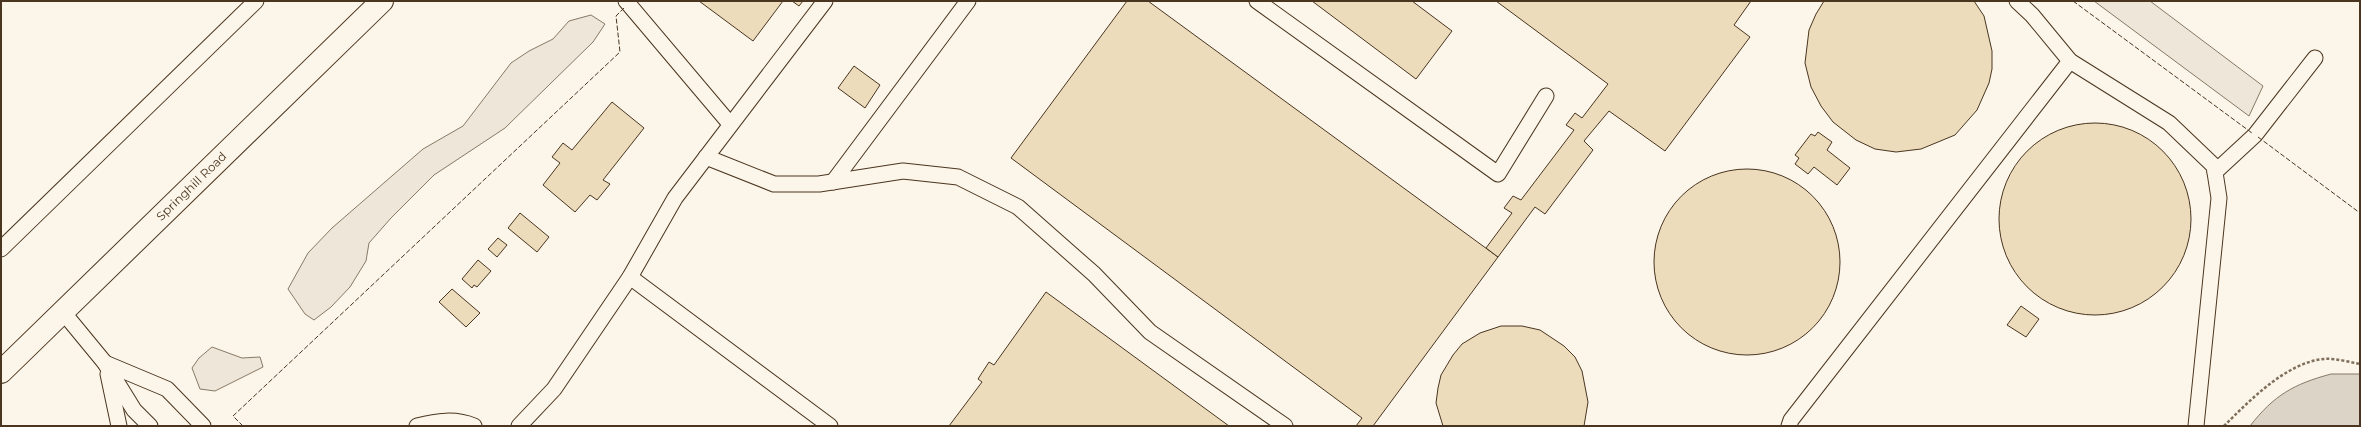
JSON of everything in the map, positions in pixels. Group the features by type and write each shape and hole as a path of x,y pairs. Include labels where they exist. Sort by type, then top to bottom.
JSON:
{"main road":[{"name":"Springhill Road","path":"1,372 382,1"}],"lane":[{"path":"1,249 256,1"},
{"path":"626,1 730,124"},
{"path":"519,426 554,389 630,277 675,198 825,1"},
{"path":"833,182 968,1"},
{"path":"1257,1 1498,174 1546,96"},
{"path":"2017,1 2032,15 2070,61 2169,124 2214,166 2219,198 2196,426"},
{"path":"2215,172 2255,135 2315,58"},
{"path":"1789,426 1791,420 2070,61"},
{"path":"706,157 774,184 833,182 903,172 958,177 1018,207 1094,274 1150,332 1285,426"},
{"path":"630,277 830,426"},
{"path":"63,312 105,363 134,410 150,426"},
{"path":"105,363 119,426"},
{"path":"105,363 167,389 203,426"},
{"path":"417,426 441,420 465,422 474,426"}],"path":[{"path":"2224,426 2248,402 2293,368 2324,359 2360,364"}],"shaded area":[{"path":"2094,1 2150,1 2263,86 2249,116"},
{"path":"591,15 605,24 593,42 505,128 434,175 391,218 369,243 366,261 350,287 331,307 314,320 305,314 288,289 308,253 332,228 423,149 463,126 511,63 529,51 553,39 569,21"},
{"path":"212,347 242,358 260,357 263,367 215,391 200,389 192,368 199,358"},
{"path":"2331,374 2360,374 2360,426 2250,426 2268,406 2286,392 2306,382"}],"building":[{"path":"699,1 783,1 753,41"},
{"path":"792,1 803,1 799,6"},
{"path":"1127,1 1148,1 1498,257 1373,426 1356,426 1362,418 1011,158"},
{"path":"1312,1 1412,1 1452,31 1416,79"},
{"path":"1496,1 1751,1 1734,25 1750,37 1665,151 1609,111 1584,141 1593,150 1545,214 1535,207 1498,257 1486,248 1512,213 1504,208 1513,196 1521,200 1574,130 1566,125 1575,113 1582,118 1608,84"},
{"path":"1824,1 1974,1 1984,16 1992,51 1992,69 1989,83 1977,110 1955,135 1921,149 1896,152 1875,149 1856,140 1833,122 1821,106 1811,87 1805,63 1809,30"},
{"path":"854,66 880,85 865,108 838,88"},
{"path":"612,102 644,128 603,180 610,184 597,200 590,195 575,212 543,185 560,163 552,157 563,143 572,150"},
{"path":"2095,123 2114,125 2132,131 2156,145 2163,151 2169,158 2183,182 2189,200 2191,219 2189,238 2183,256 2169,280 2163,287 2156,293 2132,307 2114,313 2095,315 2076,313 2058,307 2034,293 2027,287 2021,280 2007,256 2001,238 1999,219 2001,200 2007,182 2021,158 2027,151 2034,145 2058,131 2076,125"},
{"path":"1818,132 1832,142 1827,150 1850,168 1837,185 1814,167 1808,174 1795,164 1799,158 1795,155 1811,134 1815,136"},
{"path":"1756,169 1765,170 1783,176 1799,184 1813,196 1825,210 1833,226 1839,244 1839,280 1833,298 1825,314 1813,328 1799,340 1783,348 1765,354 1738,355 1729,354 1711,348 1695,340 1681,328 1669,314 1661,298 1655,280 1654,253 1655,244 1661,226 1669,210 1681,196 1695,184 1711,176 1729,170"},
{"path":"520,213 549,237 537,252 508,228"},
{"path":"498,238 507,245 497,257 488,249"},
{"path":"478,260 491,271 477,287 474,285 472,288 462,279"},
{"path":"452,289 480,313 466,327 439,302"},
{"path":"1046,292 1229,426 949,426 982,382 978,379 989,362 994,365"},
{"path":"2021,306 2039,319 2026,337 2007,325"},
{"path":"1501,326 1522,326 1540,330 1564,346 1575,357 1582,371 1588,402 1584,426 1443,426 1436,403 1441,375 1453,355 1462,344 1480,333"}],"fence":[{"path":"2073,1 2252,133"},
{"path":"243,426 233,416 620,52 616,16 625,7"},
{"path":"2258,137 2360,213"}]}
